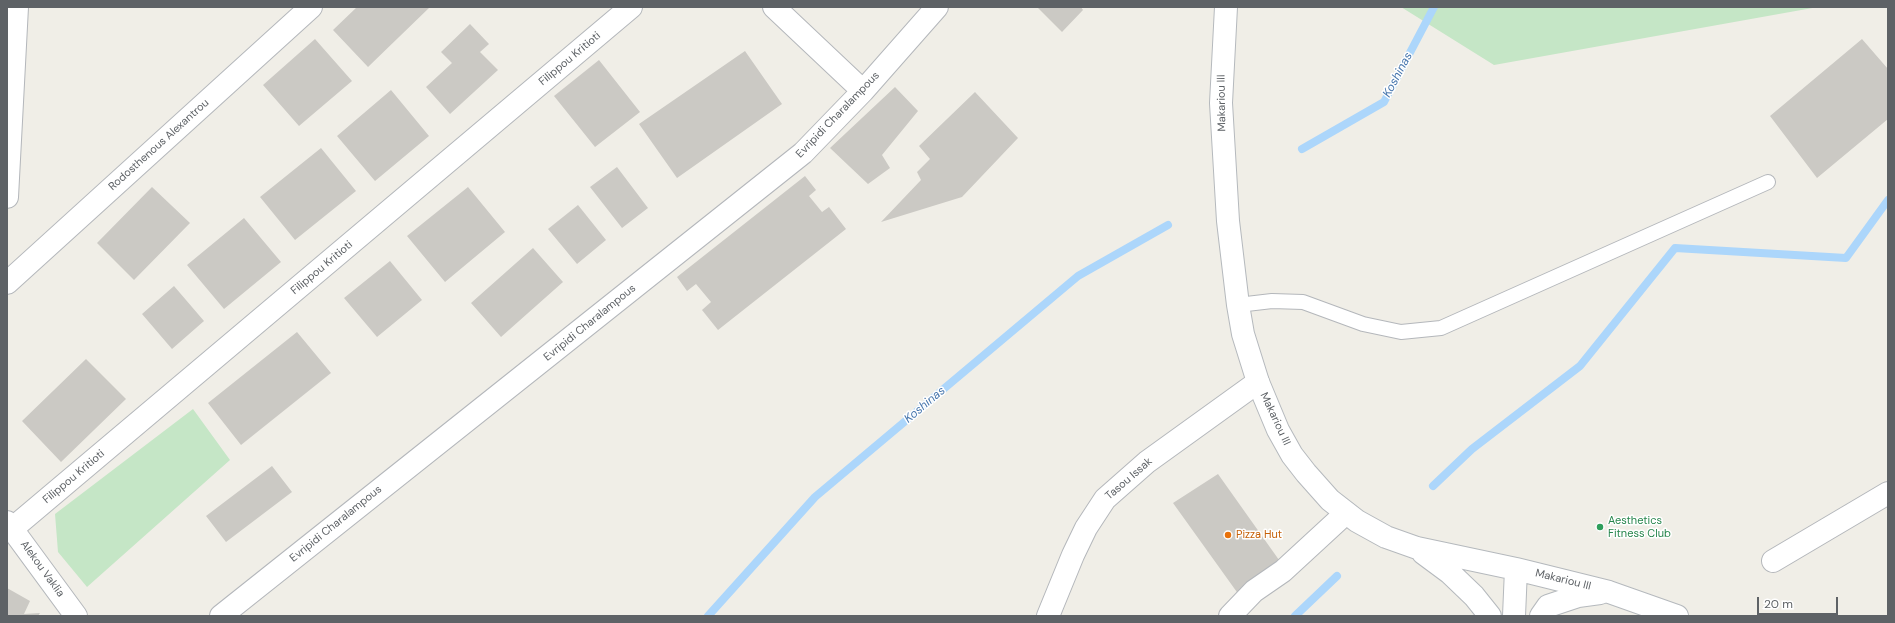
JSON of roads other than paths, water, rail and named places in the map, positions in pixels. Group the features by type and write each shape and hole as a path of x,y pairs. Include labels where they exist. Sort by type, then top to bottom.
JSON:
{"street":[{"path":"7,197 17,7"},
{"name":"Rodosthenous Alexantrou","path":"7,283 311,7"},
{"name":"Filippou Kritioti","path":"10,525 631,7"},
{"path":"774,7 863,91"},
{"name":"Evripidi Charalampous","path":"221,616 803,153 863,91 937,7"},
{"name":"Makariou III","path":"1226,7 1220,103 1228,221 1238,305 1243,334 1258,382 1278,430 1292,454 1306,473 1330,500 1357,521 1386,536 1417,548 1516,569 1609,592 1677,616"},
{"name":"Tasou Issak","path":"1048,616 1073,555 1086,528 1105,499 1146,462 1258,382"},
{"path":"1773,561 1888,494"},
{"path":"1230,616 1254,591 1283,571 1346,513"},
{"name":"Alekou Vaklia","path":"10,525 76,616"},
{"path":"1417,548 1450,573 1474,596 1490,616"},
{"path":"1514,616 1516,569"},
{"path":"1541,616 1548,606 1578,596 1609,592"}],"lane":[{"path":"1238,305 1272,301 1303,302 1363,324 1401,332 1441,328 1768,182"}],"waterway":[{"name":"Koshinas","path":"1302,149 1384,102 1434,7"},
{"path":"1433,486 1472,449 1580,366 1675,248 1846,258 1888,200"},
{"name":"Koshinas","path":"708,616 815,497 1078,276 1168,225"},
{"path":"1295,616 1337,576"}],"place":[{"name":"Aesthetics Fitness Club","path":"1600,527"},
{"name":"Pizza Hut","path":"1228,535"}]}
